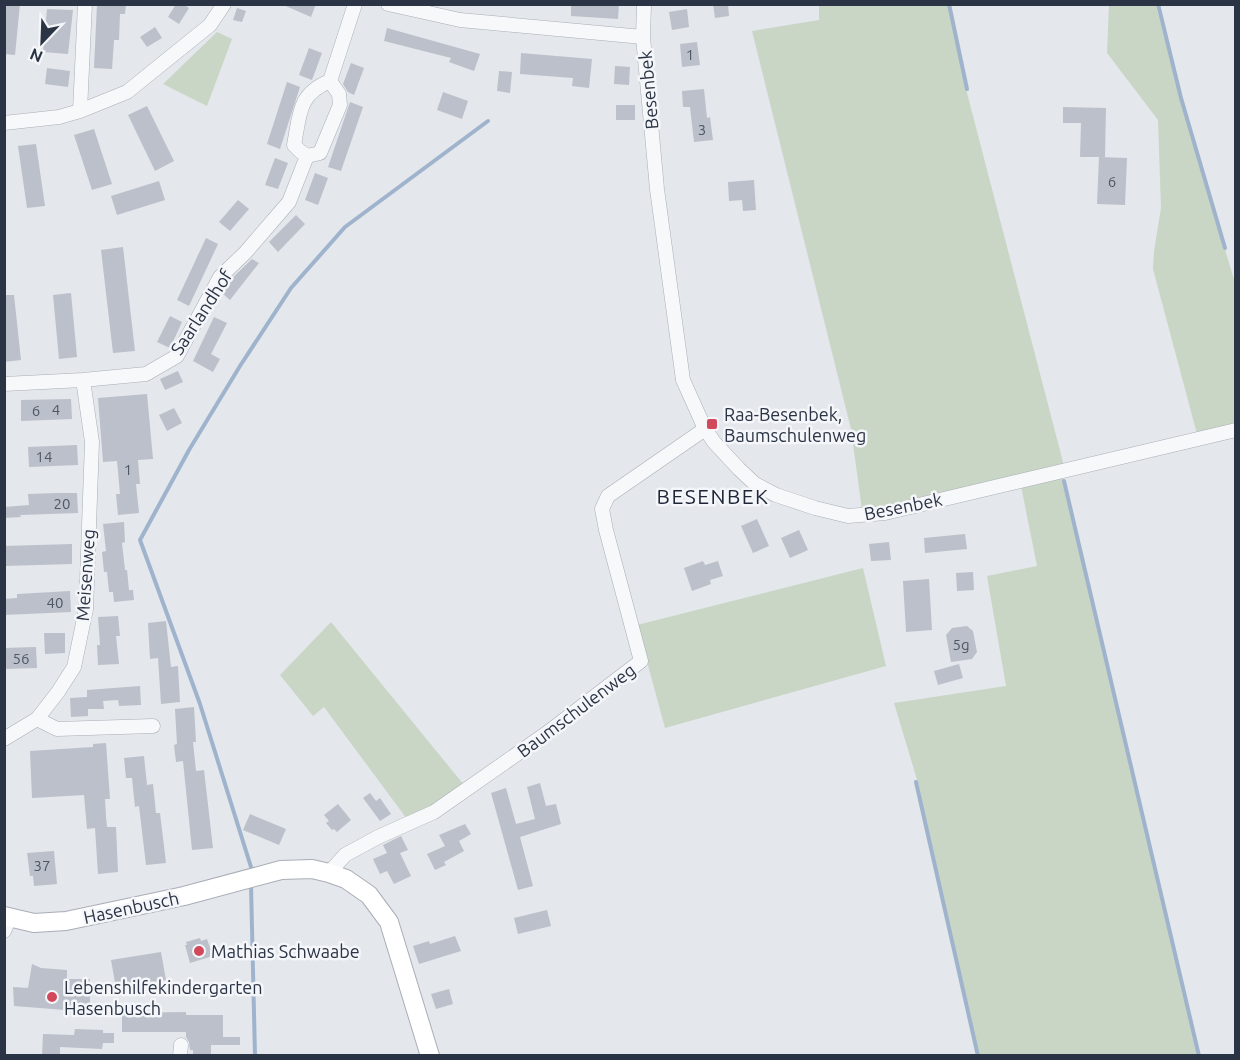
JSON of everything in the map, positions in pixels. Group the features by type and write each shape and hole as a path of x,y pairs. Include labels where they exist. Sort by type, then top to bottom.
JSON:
{"main road":[{"name":"Hasenbusch","path":"6,922 66,921 184,896 281,870 312,869 329,873 346,879 369,895 389,922 430,1056"}],"street":[{"path":"80,111 85,4"},
{"path":"4,123 58,117 80,111 127,92 210,25 224,4"},
{"path":"308,156 294,145 301,108 308,94 316,87 330,81 355,4"},
{"path":"388,4 460,20 643,37"},
{"name":"Besenbek","path":"644,4 643,37 657,189 683,380 705,429 714,442 755,484 776,495 848,516 885,513 1236,430"},
{"name":"Saarlandhof","path":"4,384 146,374 177,356 220,277 245,253 289,202 308,156 320,153 340,105 339,94 330,81"},
{"name":"Meisenweg","path":"4,740 37,719 74,667 86,609 92,442 83,380"},
{"name":"Baumschulenweg","path":"329,873 345,855 443,807 547,734 641,661 602,509 608,496 705,429"},
{"path":"37,719 57,729 153,726"}],"green space":[{"path":"819,5 948,5 966,89 1064,466 862,510 851,429 752,31 819,20"},
{"path":"1109,5 1156,5 1180,98 1235,283 1235,425 1197,434 1153,269 1161,208 1158,120 1107,53"},
{"path":"217,32 232,39 207,106 163,84"},
{"path":"1062,478 1198,1055 979,1055 918,783 894,703 1006,686 987,576 1037,566 1021,486"},
{"path":"863,568 886,666 665,728 637,625"},
{"path":"331,622 464,785 434,806 407,819 324,707 313,716 280,675"}],"building":[{"path":"4,4 20,4 15,55 4,54"},
{"path":"97,4 126,4 125,14 120,14 119,40 114,40 112,69 94,68"},
{"path":"176,4 183,4 189,8 179,24 168,17"},
{"path":"281,4 316,4 311,17"},
{"path":"571,4 619,4 618,19 571,16"},
{"path":"713,4 728,4 729,16 715,18"},
{"path":"237,8 246,11 242,22 233,20"},
{"path":"47,9 73,10 68,54 43,52"},
{"path":"687,9 689,27 672,30 669,12"},
{"path":"155,27 162,38 147,47 140,37"},
{"path":"387,28 480,54 474,71 449,62 451,58 384,41"},
{"path":"697,42 700,65 682,67 680,44"},
{"path":"309,48 322,53 312,80 299,75"},
{"path":"521,53 592,59 589,88 572,86 573,78 520,74"},
{"path":"351,63 364,68 354,95 348,92 343,84"},
{"path":"615,66 630,67 629,85 614,84"},
{"path":"47,68 70,71 68,87 45,84"},
{"path":"499,71 512,72 510,93 497,91"},
{"path":"287,82 300,87 280,149 267,144"},
{"path":"704,89 707,118 710,117 713,140 694,142 690,107 683,107 682,91"},
{"path":"443,92 468,101 462,119 437,110"},
{"path":"350,102 363,107 341,171 328,167"},
{"path":"616,105 635,105 635,120 616,120"},
{"path":"147,106 174,161 155,171 128,115"},
{"path":"1063,107 1106,108 1105,157 1080,157 1081,123 1063,123"},
{"path":"94,129 112,184 92,190 74,135"},
{"path":"36,144 45,206 27,208 18,146"},
{"path":"1099,157 1127,158 1125,205 1097,204"},
{"path":"275,158 288,163 278,189 265,185"},
{"path":"315,173 328,178 318,205 305,200"},
{"path":"754,180 756,210 743,211 742,200 729,201 728,182"},
{"path":"159,181 165,200 117,215 111,196"},
{"path":"238,200 249,209 230,231 219,222"},
{"path":"296,215 305,224 278,252 269,242"},
{"path":"206,238 218,244 189,306 177,300"},
{"path":"123,247 135,351 113,353 101,250"},
{"path":"252,259 259,263 230,300 222,293 227,283"},
{"path":"71,293 77,357 59,359 53,295"},
{"path":"4,295 14,295 21,360 4,362"},
{"path":"170,316 182,322 170,348 157,342"},
{"path":"214,317 227,323 211,354 220,359 213,372 193,361"},
{"path":"178,371 183,382 165,390 160,379"},
{"path":"147,394 153,459 138,460 140,484 136,484 139,513 118,515 116,494 120,494 117,461 103,462 98,398"},
{"path":"71,399 72,419 21,421 21,400"},
{"path":"174,408 182,423 167,431 159,415"},
{"path":"77,445 78,465 29,467 28,447"},
{"path":"77,493 78,513 20,515 21,517 4,518 4,507 29,505 28,494"},
{"path":"757,519 769,546 753,553 741,526"},
{"path":"124,522 125,542 122,543 125,570 127,570 129,590 133,590 134,600 114,602 113,592 109,592 107,572 104,572 102,552 106,551 103,524"},
{"path":"799,530 808,550 790,558 781,538"},
{"path":"965,534 967,549 925,553 924,538"},
{"path":"889,542 891,560 871,561 869,544"},
{"path":"72,544 72,564 4,566 4,546"},
{"path":"703,561 705,565 718,561 723,576 710,580 711,584 692,591 684,568"},
{"path":"973,572 974,590 957,591 956,573"},
{"path":"929,579 932,630 906,632 903,581"},
{"path":"70,591 71,612 4,615 4,599 17,598 17,594"},
{"path":"118,616 120,636 116,636 119,664 98,665 97,645 100,645 98,617"},
{"path":"166,621 171,667 178,666 180,702 161,704 158,658 150,659 148,623"},
{"path":"967,626 973,631 977,652 972,659 951,662 946,635 952,628"},
{"path":"44,633 65,633 65,653 45,654"},
{"path":"36,647 37,668 4,669 4,648"},
{"path":"959,664 963,678 938,685 934,671"},
{"path":"140,686 141,705 119,706 118,700 103,701 104,709 88,709 88,716 71,717 70,698 87,697 87,690"},
{"path":"194,707 196,742 193,742 196,771 204,770 213,848 192,850 183,761 176,762 174,745 177,744 175,709"},
{"path":"106,743 110,799 105,799 106,817 107,827 116,827 118,872 98,874 95,828 87,829 84,795 32,798 30,751 93,747 93,744"},
{"path":"144,756 147,785 153,784 156,813 160,813 166,863 146,865 139,806 135,807 132,778 126,778 124,758"},
{"path":"540,783 546,806 556,804 561,824 520,837 533,886 518,890 491,793 506,788 516,824 535,819 527,787"},
{"path":"370,793 376,801 380,798 391,814 380,821 363,798"},
{"path":"338,804 351,820 337,832 326,823 329,821 324,815"},
{"path":"250,814 286,829 279,845 243,830"},
{"path":"465,824 471,834 459,841 464,851 444,862 446,865 435,870 427,854 445,846 439,835"},
{"path":"401,836 408,850 400,853 411,876 394,884 387,871 380,874 373,859 387,853 383,845"},
{"path":"54,851 57,884 34,886 33,876 30,876 27,853"},
{"path":"547,910 551,926 518,934 514,918"},
{"path":"455,936 461,951 419,964 413,946 429,941 430,944"},
{"name":"Mathias Schwaabe","path":"200,938 201,941 207,939 213,956 190,963 186,942"},
{"path":"161,952 166,980 116,988 111,960"},
{"name":"Lebenshilfekindergarten Hasenbusch","path":"32,964 41,968 67,970 67,979 90,979 90,1012 14,1006 13,987 28,988"},
{"path":"449,989 453,1004 436,1009 431,994"},
{"path":"186,1012 186,1015 223,1015 223,1037 240,1037 240,1045 211,1045 211,1056 193,1056 186,1032 122,1032 122,1013"},
{"path":"75,1029 103,1030 103,1033 114,1033 114,1043 103,1043 102,1049 60,1047 60,1056 42,1056 43,1034 74,1035"}],"waterway":[{"path":"949,4 967,89"},
{"path":"1158,4 1181,98 1225,248"},
{"path":"251,867 200,704 140,540 189,450 291,288 345,227 488,121"},
{"path":"1064,481 1199,1056"},
{"path":"916,782 978,1056"},
{"path":"251,885 255,1056"}],"place":[{"name":"Raa-Besenbek, Baumschulenweg","path":"712,424"},
{"name":"Mathias Schwaabe","path":"199,951"},
{"name":"Lebenshilfekindergarten Hasenbusch","path":"52,997"}],"district":[{"name":"BESENBEK","path":"713,496"}]}
